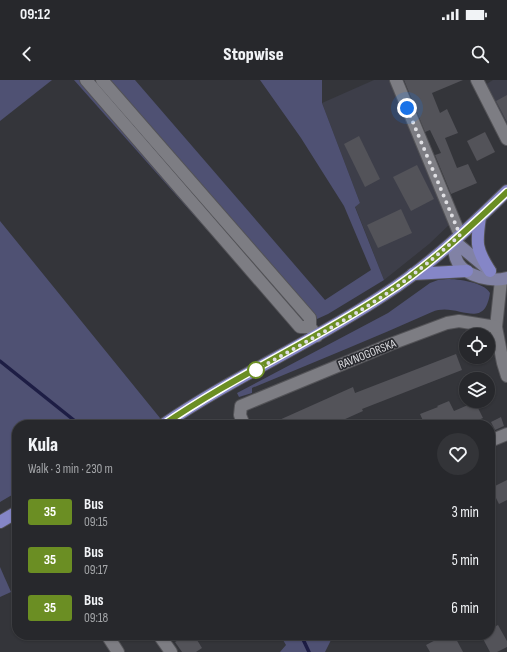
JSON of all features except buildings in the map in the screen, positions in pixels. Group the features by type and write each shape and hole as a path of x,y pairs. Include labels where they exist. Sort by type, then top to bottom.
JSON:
{"main road":[{"path":"170,420 314,332 383,296 457,238 507,192"},
{"path":"480,217 477,244 480,254 490,272"},
{"path":"457,238 454,252 458,264 483,279 504,279"},
{"path":"457,238 490,272 504,279"},
{"path":"413,274 468,271"},
{"path":"0,522 12,515"}],"street":[{"path":"86,80 300,327 314,332"},
{"path":"102,80 310,318 314,332"},
{"path":"396,80 457,238"},
{"path":"477,80 507,139"},
{"path":"504,279 496,327 507,376"},
{"name":"RAVNOGORSKA","path":"242,420 240,415 241,406 391,344 447,323 459,321 496,327"},
{"path":"495,439 507,434"},
{"path":"110,640 118,652"},
{"path":"163,640 171,652"}],"shaded area":[{"path":"0,80 52,80 0,121"},
{"path":"74,80 135,80 325,300 371,270 344,206 301,138 260,80 322,80 322,103 360,203 355,207 384,280 328,314 295,329"},
{"path":"374,80 389,80 451,223 429,244 384,280 355,206 360,203 322,103"},
{"path":"493,80 507,80 507,127 485,85"},
{"path":"0,221 160,418 159,420 12,420 12,495 0,502"},
{"path":"447,279 470,282 487,289 490,293 487,305 482,311 476,314 451,310 432,312 252,388 252,393 239,397 237,393 388,313 430,283"},
{"path":"0,567 11,592 0,597"},
{"path":"283,640 331,640 325,652 280,652 286,645"}],"waterway":[{"path":"0,361 74,420"},
{"path":"303,640 309,652"}],"bus line":[{"name":"35","path":"170,420 186,409 317,336 383,296 438,255 507,192"}],"route":[{"path":"256,370 317,336 383,296 426,265 460,235 407,108"}]}
